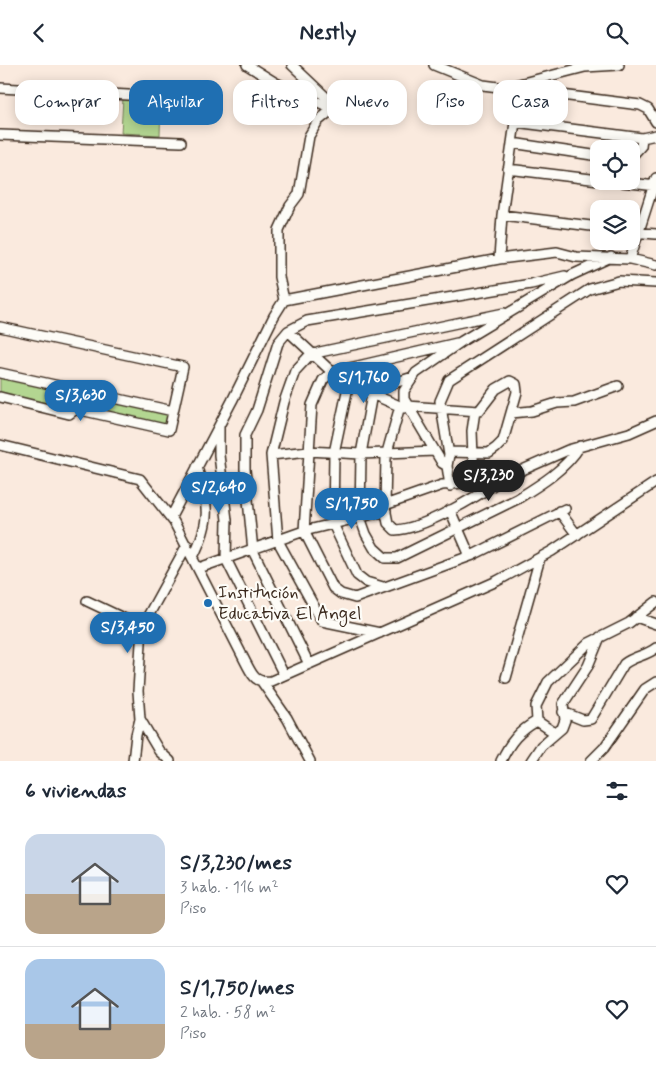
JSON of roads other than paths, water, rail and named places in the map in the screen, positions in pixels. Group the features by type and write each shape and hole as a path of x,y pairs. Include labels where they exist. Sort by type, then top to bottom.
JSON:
{"street":[{"path":"247,65 276,83 327,106"},
{"path":"292,65 327,98"},
{"path":"434,65 483,85 493,86"},
{"path":"532,80 585,67 619,65"},
{"path":"0,88 129,94"},
{"path":"568,95 652,107 656,123"},
{"path":"171,517 284,300 279,277 279,231 290,206 299,194 309,136 318,121 327,114"},
{"path":"499,259 502,215 515,122 642,138 656,135"},
{"path":"0,135 181,142"},
{"path":"640,147 642,138"},
{"path":"512,143 590,155"},
{"path":"508,169 590,178"},
{"path":"640,183 655,183 640,220"},
{"path":"502,215 590,226"},
{"path":"640,233 656,235"},
{"path":"630,259 632,250"},
{"path":"284,300 499,259 557,252 576,257 630,259 656,265"},
{"path":"447,465 442,463 405,407 404,391 416,373 462,341 572,275 611,257"},
{"path":"309,664 253,551 245,469 245,435 258,410 278,343 288,331 307,321 531,284 572,275"},
{"path":"450,486 447,465 449,452 440,401 449,380 590,289 619,281 656,283"},
{"path":"380,633 322,621 278,541 271,455 284,402 296,371 308,357 313,355 512,311"},
{"path":"0,327 183,367 169,430 76,409 69,414 0,397"},
{"path":"288,331 332,372 372,395 405,407 479,411 499,386 510,381 516,384 517,388 503,441 488,453 449,452"},
{"path":"462,341 332,372 322,380 312,405 304,531 334,587 341,594 355,598 470,557 562,510 577,535"},
{"path":"0,373 173,411"},
{"path":"413,377 390,384 372,395 361,454 360,517 366,534 374,548 385,557 398,558 532,489 572,459 580,446"},
{"path":"348,382 334,453 333,524 357,575 366,582 383,587"},
{"path":"511,413 532,411 557,403 574,402 618,385"},
{"path":"405,407 387,453 386,508 388,523 395,531 406,530 462,505 502,479 535,464 580,446 629,433 656,421"},
{"path":"474,483 472,453 475,411"},
{"path":"220,424 218,455 227,520 226,559 284,675"},
{"path":"0,445 140,479 171,517 199,568 246,663 254,677 262,682 287,718 310,761"},
{"path":"271,455 309,451 361,454 435,451"},
{"path":"193,557 202,539 207,522 207,503 197,467"},
{"path":"199,568 253,551 304,531 360,517 442,485 450,486 502,479"},
{"path":"262,682 271,681 497,581 577,535 656,482"},
{"path":"450,510 470,557"},
{"path":"133,761 140,719 138,691 142,627 187,545"},
{"path":"506,678 540,558"},
{"path":"87,601 142,627"},
{"path":"537,721 536,706 548,682 589,643 629,623 656,602"},
{"path":"636,617 656,624"},
{"path":"531,761 541,746 564,724 563,704 588,666 600,637"},
{"path":"562,711 583,720 591,719 624,664 629,660 649,653 656,647"},
{"path":"591,761 604,748 645,689 656,682"},
{"path":"140,719 159,751 170,761"},
{"path":"537,721 556,733"},
{"path":"501,761 522,729 537,721"}],"place":[{"name":"Institución Educativa El Angel","path":"208,603"}]}
